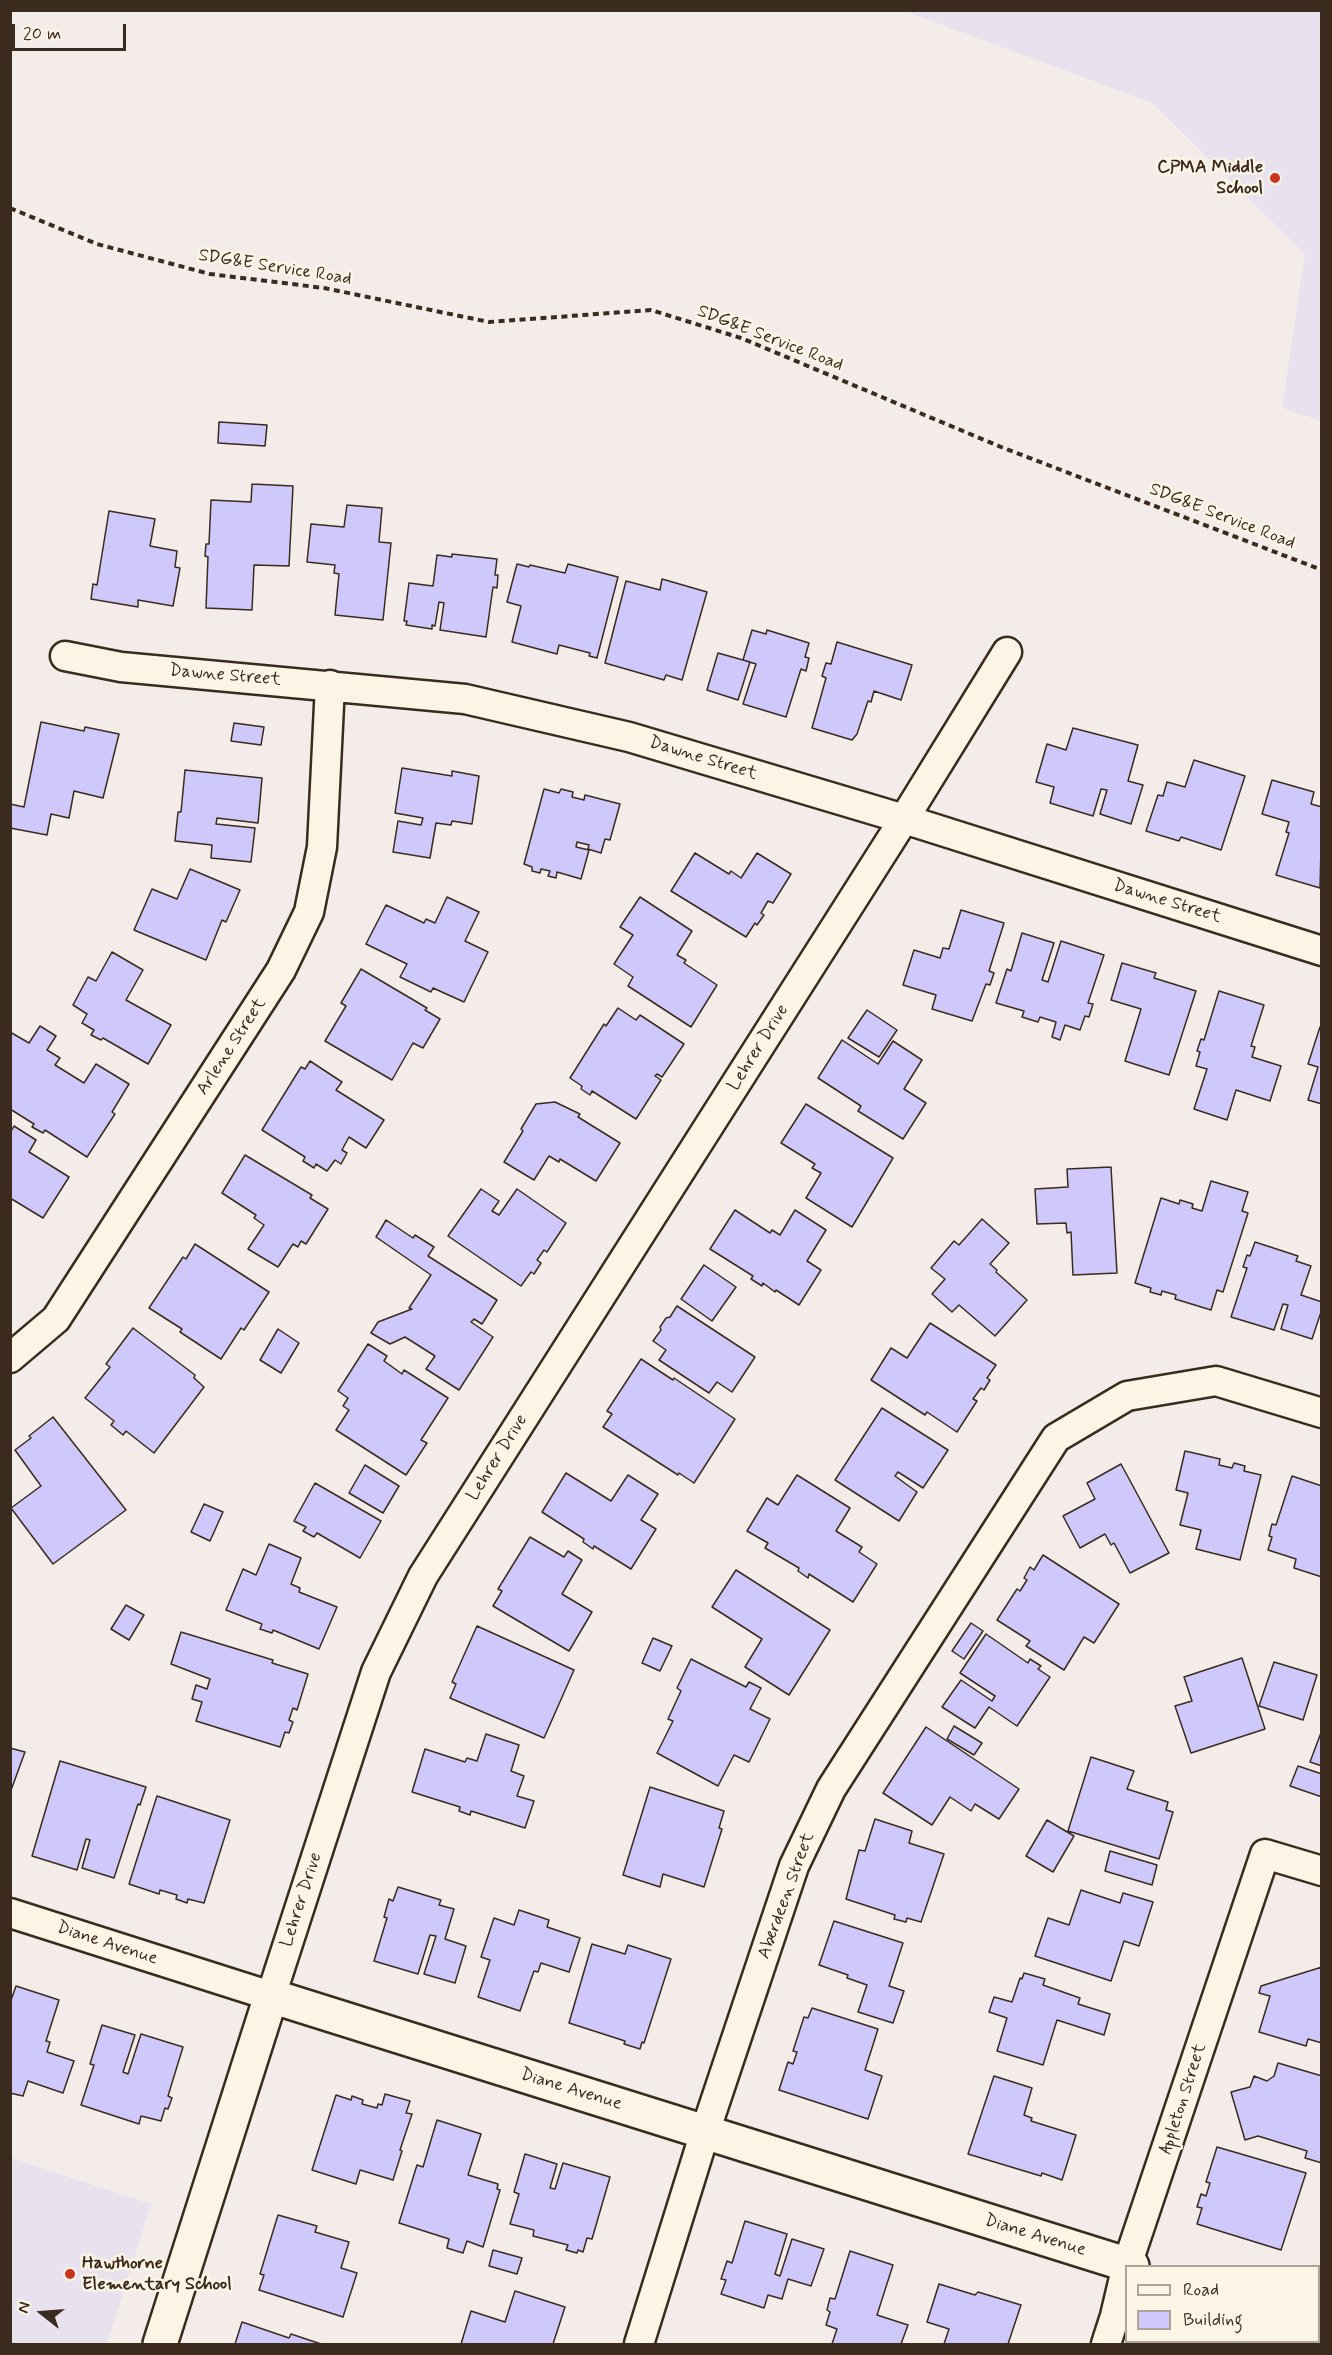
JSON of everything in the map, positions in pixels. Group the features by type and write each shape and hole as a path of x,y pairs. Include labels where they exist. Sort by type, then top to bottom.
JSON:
{"street":[{"name":"Lehrer Drive","path":"160,2344 376,1672 423,1576 904,819 1007,652"},
{"name":"Dawne Street","path":"65,656 121,668 330,685 465,699 629,737 904,819 1322,951"},
{"name":"Arlene Street","path":"10,1358 56,1318 281,970 309,912 322,847 330,685"},
{"name":"Aberdeen Street","path":"639,2344 705,2132 794,1866 831,1789 1056,1438 1126,1396 1216,1381 1322,1413"},
{"name":"Appleton Street","path":"1129,2265 1265,1854 1322,1871"},
{"name":"Diane Avenue","path":"10,1913 1126,2265"},
{"name":"Appleton Street","path":"1106,2344 1125,2280"}],"path":[{"name":"SDG&E Service Road","path":"10,208 97,244 210,274 324,288 489,322 651,310 741,338 1001,447 1322,570"}],"shaded area":[{"name":"CPMA Middle School","path":"905,11 1321,11 1321,421 1282,408 1305,254 1152,103"},
{"name":"Hawthorne Elementary School","path":"11,2158 151,2204 107,2344 11,2344"}],"building":[{"path":"219,422 267,425 265,446 218,443"},
{"path":"252,484 293,486 289,566 254,565 252,610 206,608 208,557 205,556 206,544 209,544 211,500 251,502"},
{"path":"347,505 382,508 379,542 391,543 383,620 335,615 339,574 334,573 335,565 307,562 311,524 344,527"},
{"path":"109,511 155,519 150,546 177,551 175,567 180,568 173,606 138,600 138,607 91,599 93,584 97,585"},
{"path":"452,554 497,559 495,575 498,575 497,588 493,587 486,637 440,630 444,603 439,602 435,626 432,625 432,629 406,625 407,621 404,621 409,583 433,586 437,555 452,557"},
{"path":"517,564 565,573 568,564 618,577 597,658 589,656 590,653 559,645 557,654 512,642 521,606 507,602"},
{"path":"662,579 707,592 682,680 666,675 664,680 605,663 626,581 660,590"},
{"path":"752,630 766,634 767,630 809,643 805,657 809,658 806,671 801,669 786,717 743,704 756,664 743,660"},
{"path":"837,642 912,665 901,700 874,691 871,702 868,701 857,734 852,740 812,728 826,678 822,676 826,663 831,664"},
{"path":"718,653 750,662 738,700 707,690"},
{"path":"41,722 84,731 85,727 119,734 103,798 74,791 69,818 51,814 47,835 10,828 10,804 24,807"},
{"path":"234,723 264,727 261,745 231,741"},
{"path":"1073,728 1138,745 1128,781 1143,785 1131,824 1100,814 1107,790 1101,789 1093,816 1050,803 1054,787 1036,782 1047,744 1066,750"},
{"path":"1194,760 1245,776 1221,850 1181,837 1179,841 1146,831 1158,795 1163,796 1167,782 1185,787"},
{"path":"402,768 452,776 452,771 479,776 472,824 452,821 451,825 436,823 430,858 393,852 398,821 421,825 423,818 395,813"},
{"path":"185,770 262,778 258,823 217,818 216,824 255,828 251,862 211,858 212,845 175,841 178,812 181,812"},
{"path":"1272,780 1314,792 1311,804 1322,807 1320,888 1276,875 1289,833 1286,832 1289,822 1262,814"},
{"path":"544,789 559,793 561,789 573,792 572,797 584,800 585,795 620,804 610,840 605,839 601,853 588,849 589,845 577,842 576,847 589,850 581,879 557,872 556,878 548,876 550,871 541,869 540,873 532,871 532,867 524,864"},
{"path":"695,853 729,874 731,871 741,878 757,853 791,874 773,903 768,901 761,913 764,915 757,925 755,923 746,937 671,891"},
{"path":"190,869 240,890 226,922 222,920 206,960 134,930 152,889 177,899"},
{"path":"447,897 479,912 465,941 488,952 464,1002 433,988 431,992 400,977 407,964 366,944 386,905 424,923 426,919 435,923"},
{"path":"640,897 692,931 677,955 686,960 684,963 717,985 691,1027 628,986 633,977 614,964 633,935 620,927"},
{"path":"961,910 1004,923 989,971 994,973 990,985 986,984 972,1021 932,1009 936,995 903,985 914,950 940,958 943,948 949,949"},
{"path":"1022,933 1054,943 1042,980 1048,982 1061,941 1104,955 1088,1003 1093,1004 1089,1017 1085,1016 1080,1030 1065,1025 1060,1040 1052,1037 1056,1022 1040,1017 1038,1022 1022,1017 1024,1011 996,1003 1007,969 1011,971"},
{"path":"112,952 143,970 126,1000 171,1025 148,1064 103,1038 101,1040 91,1035 94,1030 82,1023 87,1014 73,1005 88,977 96,981"},
{"path":"1122,963 1156,973 1154,978 1196,991 1169,1075 1125,1061 1141,1009 1111,1000"},
{"path":"361,969 427,1008 425,1010 440,1019 423,1048 413,1043 392,1080 325,1041 346,1006 341,1003"},
{"path":"1219,991 1264,1005 1251,1046 1255,1047 1252,1057 1281,1066 1270,1101 1236,1090 1227,1120 1194,1109 1207,1069 1196,1066 1200,1052 1197,1051 1201,1039 1204,1040"},
{"path":"618,1008 636,1020 640,1015 684,1044 662,1077 657,1074 655,1076 661,1080 636,1119 592,1091 590,1095 570,1078 604,1024 606,1026"},
{"path":"867,1010 897,1030 879,1057 848,1038"},
{"path":"40,1026 56,1036 47,1050 60,1058 55,1065 84,1083 96,1064 129,1084 112,1112 115,1114 87,1157 45,1130 43,1133 32,1127 34,1124 10,1109 10,1032 29,1043"},
{"path":"1320,1027 1322,1027 1322,1104 1308,1100 1318,1067 1308,1064"},
{"path":"842,1040 878,1064 893,1041 922,1060 904,1089 926,1103 903,1139 858,1111 861,1106 818,1078"},
{"path":"310,1061 342,1082 336,1090 384,1120 366,1148 349,1137 342,1150 347,1153 341,1164 335,1160 327,1171 316,1164 314,1168 303,1161 305,1157 262,1130 301,1067 305,1069"},
{"path":"555,1102 580,1114 578,1117 620,1143 596,1181 560,1159 559,1162 549,1156 534,1180 504,1162 536,1104"},
{"path":"806,1104 893,1158 852,1227 806,1198 821,1173 812,1168 815,1164 781,1143"},
{"path":"14,1126 36,1140 29,1152 69,1177 43,1218 10,1198 10,1133"},
{"path":"245,1155 312,1195 310,1198 328,1209 306,1244 301,1241 298,1247 293,1244 278,1267 248,1249 264,1225 254,1218 256,1215 222,1193"},
{"path":"1111,1167 1117,1273 1073,1275 1071,1232 1067,1233 1066,1223 1037,1224 1035,1189 1068,1187 1067,1169"},
{"path":"1211,1181 1248,1192 1242,1211 1248,1213 1223,1292 1217,1290 1211,1310 1175,1299 1176,1295 1162,1291 1161,1295 1150,1292 1151,1288 1135,1283 1161,1198 1179,1204 1180,1200 1193,1204 1192,1208 1202,1211"},
{"path":"481,1189 499,1201 492,1211 499,1215 517,1189 566,1223 547,1252 544,1250 537,1260 541,1263 534,1274 531,1272 521,1286 448,1236"},
{"path":"735,1210 770,1233 772,1230 780,1235 795,1210 826,1230 807,1261 821,1270 799,1305 763,1283 762,1286 751,1279 753,1276 710,1249"},
{"path":"982,1219 1009,1243 990,1264 1027,1300 995,1336 959,1305 952,1312 932,1294 945,1279 931,1268 954,1241 959,1245"},
{"path":"386,1220 413,1238 415,1235 434,1247 428,1256 497,1300 482,1324 474,1319 471,1322 493,1337 459,1390 426,1369 435,1356 405,1337 390,1344 371,1333 378,1322 412,1309 409,1308 431,1275 376,1237"},
{"path":"1255,1242 1298,1256 1296,1261 1311,1266 1301,1295 1322,1302 1322,1309 1312,1339 1281,1329 1288,1305 1283,1304 1274,1330 1231,1317 1247,1268 1243,1267"},
{"path":"195,1244 269,1292 244,1330 241,1328 221,1359 180,1332 182,1329 149,1308 183,1257 186,1259"},
{"path":"704,1265 736,1287 712,1321 681,1299"},
{"path":"677,1306 755,1357 732,1392 717,1382 709,1393 659,1360 666,1350 653,1341 666,1318 670,1317"},
{"path":"930,1323 996,1365 987,1378 990,1380 984,1390 981,1388 973,1399 977,1401 957,1432 927,1412 925,1415 871,1380 891,1348 907,1358"},
{"path":"133,1328 195,1375 194,1378 204,1387 154,1453 126,1431 123,1435 111,1425 114,1421 85,1398 110,1367 106,1364"},
{"path":"278,1329 299,1343 281,1373 260,1360"},
{"path":"368,1344 387,1356 384,1361 402,1374 404,1370 448,1398 421,1440 427,1443 406,1475 336,1430 349,1410 343,1406 348,1398 338,1391"},
{"path":"641,1359 735,1419 694,1483 603,1427 612,1414 607,1411"},
{"path":"882,1408 948,1450 923,1488 898,1472 895,1476 917,1492 899,1521 835,1480"},
{"path":"53,1417 126,1510 53,1564 11,1508 41,1486 15,1450"},
{"path":"1185,1451 1220,1459 1219,1465 1232,1468 1234,1463 1245,1466 1244,1471 1261,1475 1240,1560 1196,1549 1201,1530 1180,1525 1188,1493 1176,1490"},
{"path":"1121,1464 1169,1553 1130,1573 1114,1543 1111,1545 1105,1534 1080,1548 1063,1516 1095,1499 1087,1483"},
{"path":"365,1465 399,1486 383,1513 349,1493"},
{"path":"566,1473 611,1501 628,1475 658,1494 641,1520 656,1529 631,1569 594,1546 593,1549 583,1542 584,1539 542,1512"},
{"path":"797,1475 850,1508 836,1531 862,1547 859,1552 877,1564 853,1602 809,1574 808,1578 798,1571 799,1568 765,1548 768,1543 747,1531 767,1498 778,1505"},
{"path":"1292,1476 1322,1486 1322,1577 1294,1568 1296,1559 1268,1550 1272,1537 1269,1536 1272,1524 1276,1525"},
{"path":"315,1483 381,1521 360,1558 317,1533 314,1537 303,1531 306,1527 294,1521"},
{"path":"204,1504 223,1512 210,1541 191,1532"},
{"path":"530,1537 564,1557 568,1551 582,1560 562,1594 592,1612 569,1651 493,1606 502,1591 498,1589"},
{"path":"269,1544 301,1558 291,1584 300,1588 299,1592 337,1607 319,1649 273,1630 272,1633 260,1629 262,1624 226,1610 243,1569 256,1575"},
{"path":"1043,1555 1119,1604 1094,1643 1084,1637 1064,1670 1026,1646 1030,1641 997,1620 1017,1589 1020,1591 1027,1580 1024,1578 1030,1567 1034,1570"},
{"path":"736,1570 830,1630 789,1695 745,1667 762,1639 712,1607"},
{"path":"126,1605 144,1615 129,1640 111,1629"},
{"path":"971,1623 983,1631 964,1659 952,1651"},
{"path":"477,1626 574,1670 544,1738 450,1698 456,1684 452,1682"},
{"path":"181,1632 273,1660 272,1663 308,1674 297,1710 293,1708 289,1720 293,1722 289,1733 285,1732 280,1747 196,1721 202,1702 192,1699 196,1685 207,1689 210,1679 171,1664"},
{"path":"986,1634 1028,1663 1030,1659 1041,1666 1038,1669 1050,1677 1017,1726 989,1707 975,1728 942,1707 961,1680 992,1701 995,1696 960,1673"},
{"path":"653,1638 672,1646 660,1671 642,1663"},
{"path":"1242,1658 1265,1729 1191,1753 1175,1706 1192,1701 1184,1677"},
{"path":"691,1659 746,1687 749,1682 761,1688 750,1709 770,1719 749,1762 734,1755 718,1786 657,1753 673,1721 668,1719 681,1691 677,1688"},
{"path":"1274,1662 1317,1675 1303,1720 1259,1706"},
{"path":"954,1726 982,1743 974,1755 947,1739"},
{"path":"926,1727 1019,1789 999,1819 975,1804 971,1811 950,1797 932,1825 883,1793"},
{"path":"1322,1730 1322,1766 1310,1762"},
{"path":"486,1734 519,1745 511,1771 524,1776 517,1796 534,1801 525,1828 471,1811 470,1815 459,1811 460,1807 412,1792 425,1749 465,1762 467,1758 477,1761"},
{"path":"10,1748 25,1752 10,1793"},
{"path":"1091,1757 1134,1771 1127,1789 1168,1802 1166,1810 1173,1812 1159,1859 1068,1831"},
{"path":"60,1761 146,1787 140,1805 138,1804 114,1878 82,1868 90,1840 86,1839 77,1870 32,1856"},
{"path":"1298,1766 1322,1774 1322,1797 1290,1786"},
{"path":"650,1787 724,1811 719,1828 722,1829 704,1887 663,1874 660,1887 623,1875"},
{"path":"157,1796 230,1820 204,1903 188,1899 187,1903 176,1899 177,1895 160,1890 159,1894 129,1884"},
{"path":"875,1819 912,1831 909,1843 944,1854 921,1922 907,1918 906,1922 894,1919 895,1915 846,1899 859,1850 865,1851"},
{"path":"1047,1820 1074,1836 1053,1872 1026,1856"},
{"path":"1110,1851 1157,1865 1152,1885 1105,1871"},
{"path":"398,1887 441,1900 439,1905 454,1909 445,1939 466,1946 455,1983 424,1974 436,1936 430,1935 418,1974 374,1961 387,1918 384,1917 389,1899 393,1901"},
{"path":"1081,1890 1120,1903 1123,1893 1153,1902 1139,1946 1124,1941 1111,1981 1035,1956 1048,1918 1069,1925"},
{"path":"519,1910 549,1920 547,1927 580,1938 569,1972 541,1963 538,1972 534,1971 520,2011 478,1997 490,1960 481,1957 494,1918 514,1925"},
{"path":"834,1921 903,1943 889,1986 904,1991 893,2023 858,2012 867,1985 847,1978 848,1975 819,1965"},
{"path":"592,1944 625,1954 628,1945 671,1959 644,2043 642,2042 640,2049 624,2044 625,2041 569,2023"},
{"path":"1322,1967 1322,2043 1308,2039 1306,2046 1259,2032 1270,1996 1259,1993 1261,1986"},
{"path":"1024,1973 1045,1979 1043,1985 1080,1998 1078,2004 1110,2014 1104,2035 1057,2020 1043,2065 997,2051 1007,2018 989,2012 994,1997 1012,2002"},
{"path":"16,1986 59,2000 46,2041 50,2042 47,2052 74,2061 63,2093 28,2081 23,2096 10,2093 10,2003"},
{"path":"812,2008 878,2029 865,2070 882,2076 868,2119 779,2090 788,2062 793,2064 797,2052 793,2051 804,2017 808,2018"},
{"path":"102,2025 135,2035 123,2072 128,2074 141,2034 183,2047 168,2096 172,2098 168,2109 165,2108 161,2121 141,2116 139,2124 81,2105 94,2065 90,2064"},
{"path":"1278,2063 1322,2076 1322,2163 1305,2158 1307,2151 1258,2136 1245,2140 1231,2092 1250,2087 1254,2076 1267,2081 1274,2076"},
{"path":"994,2076 1032,2088 1024,2115 1032,2118 1031,2121 1076,2135 1062,2180 968,2154"},
{"path":"385,2094 410,2101 406,2113 412,2114 393,2180 360,2170 356,2184 312,2170 336,2095 351,2100 352,2096 363,2100 362,2104 377,2108 378,2104 382,2105"},
{"path":"437,2120 481,2134 468,2175 498,2184 497,2189 500,2190 483,2247 467,2241 463,2253 447,2248 449,2239 399,2223 417,2165 423,2167"},
{"path":"1217,2147 1306,2173 1281,2250 1197,2224 1202,2208 1197,2207 1201,2194 1206,2196 1210,2183 1206,2182"},
{"path":"525,2154 557,2164 550,2188 555,2189 563,2163 610,2177 592,2239 587,2238 583,2252 566,2250 568,2245 533,2236 534,2230 510,2224 519,2194 514,2192"},
{"path":"278,2215 317,2226 315,2232 349,2242 341,2268 357,2273 343,2317 259,2290 264,2275 260,2274"},
{"path":"745,2221 787,2234 775,2274 780,2276 792,2239 824,2249 811,2286 788,2279 782,2299 768,2295 764,2308 721,2294 726,2280 721,2279 727,2261 732,2263"},
{"path":"493,2250 522,2258 517,2274 489,2266"},
{"path":"850,2251 893,2265 877,2315 908,2325 901,2344 832,2344 837,2329 826,2325 830,2312 827,2310 830,2298 835,2299"},
{"path":"939,2284 975,2295 978,2292 1021,2305 1008,2344 944,2344 949,2329 927,2322"},
{"path":"515,2291 565,2307 553,2344 461,2344 471,2311 505,2322"},
{"path":"242,2322 289,2338 291,2334 321,2344 235,2344"}],"place":[{"name":"CPMA Middle School","path":"1275,178"},
{"name":"Hawthorne Elementary School","path":"70,2274"}]}
